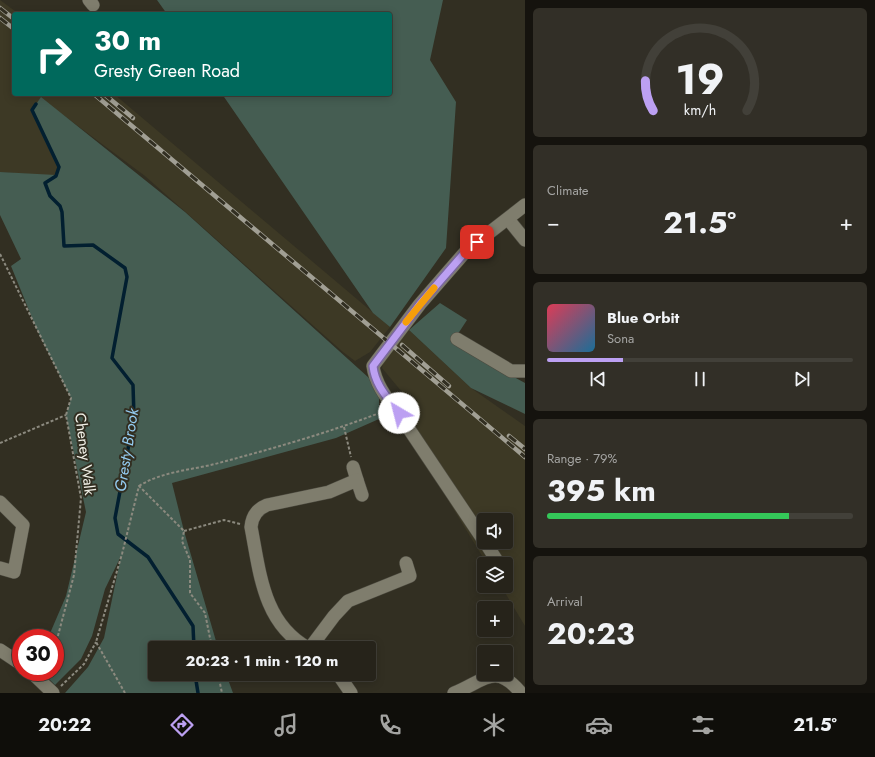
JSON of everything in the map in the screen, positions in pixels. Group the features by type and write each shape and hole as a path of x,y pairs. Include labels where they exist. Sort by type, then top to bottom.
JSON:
{"street":[{"path":"477,531 397,410 379,387 374,376 373,366 420,304 467,250 525,205"},
{"path":"508,219 525,240"},
{"path":"457,339 511,371 524,371"},
{"path":"353,467 362,495"},
{"path":"299,641 287,632 268,604 251,527 255,513 263,507 329,492 357,480"},
{"path":"0,502 23,525 14,572 0,568"},
{"path":"314,641 348,601 412,582 406,563"},
{"path":"0,650 12,658"},
{"path":"454,693 486,676 496,676 510,681 521,693"},
{"path":"43,681 56,691"},
{"path":"343,681 351,693"}],"path":[{"name":"Cheney Walk","path":"0,255 71,398 66,416 81,498 74,575 60,629"},
{"path":"56,691 84,664 96,642 122,554 139,486 150,479 214,464 344,427 397,410"},
{"path":"0,443 66,416"},
{"path":"344,427 353,467"},
{"path":"139,486 184,531"},
{"path":"184,531 224,520 251,527"},
{"path":"184,531 182,541 190,560 190,593 205,614 211,641"},
{"path":"96,642 125,693"},
{"path":"219,681 222,693"}],"shaded area":[{"path":"0,0 16,12 12,12 12,96 116,96 390,327 370,352 355,361 145,176 51,106 32,110 59,167 56,176 0,172"},
{"path":"409,330 471,388 525,426 525,626 513,606 513,601 510,601 505,593 513,593 513,557 483,557 478,549 513,549 513,513 477,513 477,548 423,459 394,420 399,413 412,404 382,368 383,362"}],"green space":[{"path":"157,0 443,0 430,60 456,102 446,248 390,327 373,313 223,96 392,96 392,12 166,12"},
{"path":"41,97 185,212 379,387 379,419 336,438 172,483 184,531 216,641 148,641 148,681 229,681 233,693 65,693 88,667 104,638 121,556 105,589 92,636 81,659 64,676 64,629 52,629 66,596 86,512 66,415 71,398 37,330 11,266 21,259 0,215 0,172 56,175 59,167 32,110"},
{"path":"440,303 467,320 452,343 525,383 525,414 471,388 409,330"},
{"path":"51,681 59,681 55,685"}],"waterway":[{"name":"Gresty Brook","path":"36,104 32,110 59,167 56,176 45,183 50,196 60,206 62,212 64,246 93,245 125,268 127,277 112,358 133,385 134,417 115,518 118,534 148,557 193,626 194,641"},
{"name":"Gresty Brook","path":"196,681 198,693"}],"railway":[{"path":"0,8 12,17"},
{"path":"0,18 12,27"},
{"path":"96,96 525,457"},
{"path":"106,96 133,118"},
{"path":"402,345 449,386"},
{"path":"509,436 525,449"}],"slow traffic":[{"path":"406,322 434,288"}],"route":[{"path":"399,413 379,387 374,376 373,366 420,304 467,250 477,242"}]}
